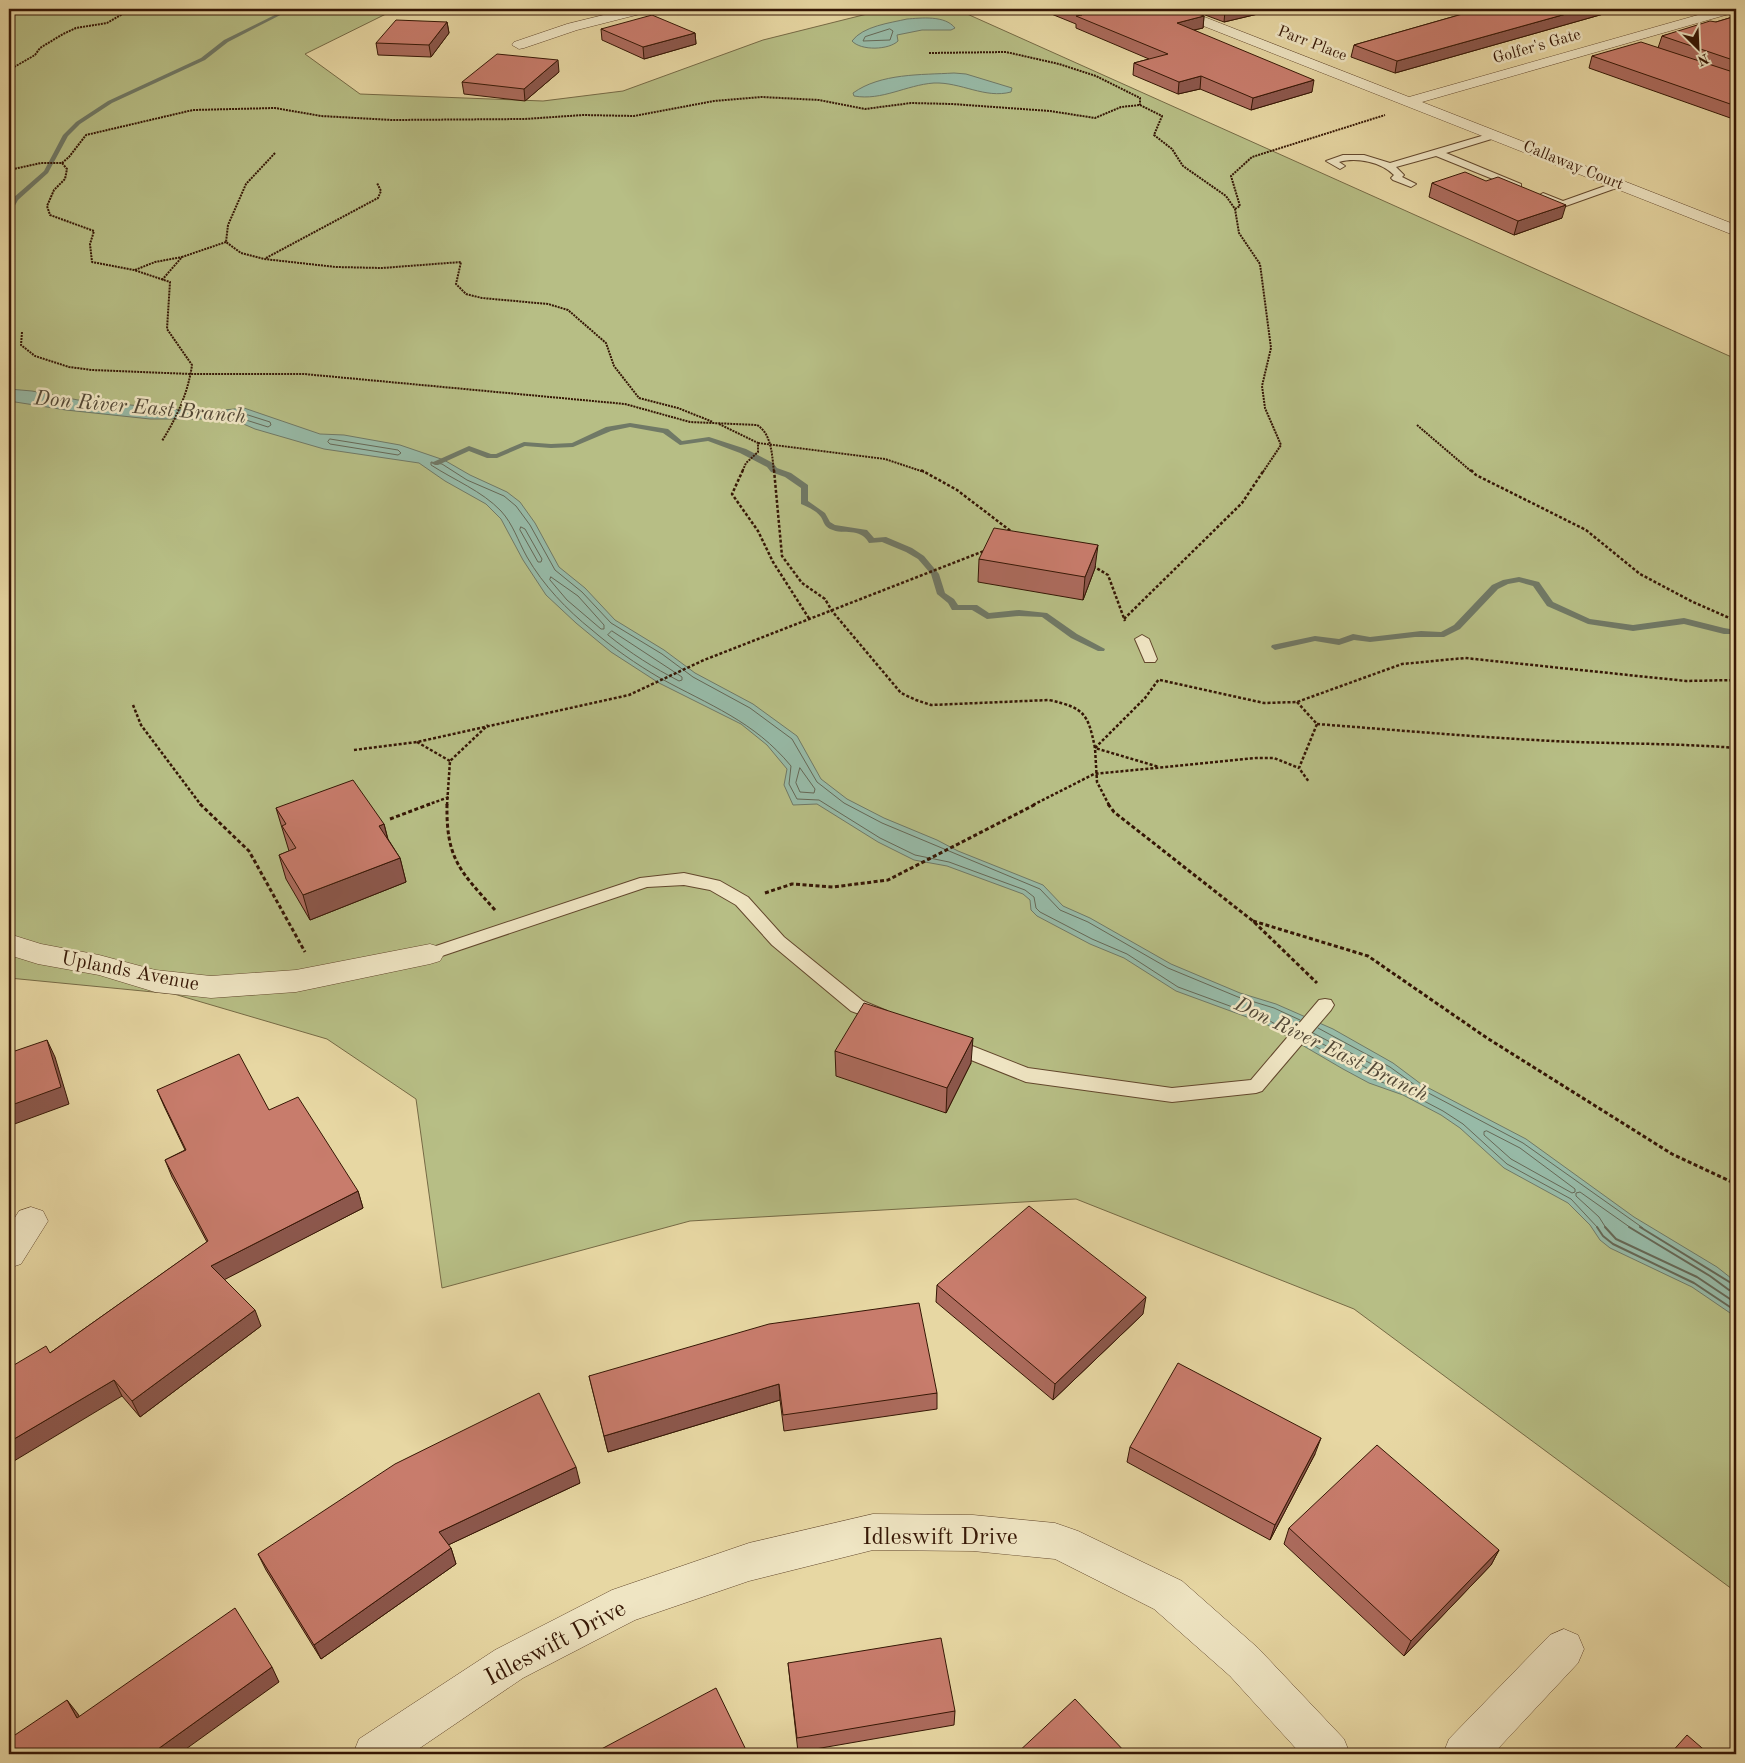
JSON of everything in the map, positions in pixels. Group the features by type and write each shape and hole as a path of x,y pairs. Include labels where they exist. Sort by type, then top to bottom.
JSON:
{"street":[{"path":"519,45 572,27 643,9"},
{"name":"Parr Place","path":"1173,9 1414,103"},
{"name":"Golfer's Gate","path":"1391,94 1601,34 1698,9"},
{"name":"Golfer's Gate","path":"1414,103 1732,9"},
{"path":"1601,34 1642,48"},
{"name":"Callaway Court","path":"1414,103 1736,231"},
{"name":"Uplands Avenue","path":"9,944 38,954 99,965 155,981 211,987 296,981 430,954"},
{"path":"9,1254 31,1221"},
{"name":"Idleswift Drive","path":"374,1754 510,1664 626,1604 749,1562 873,1532 973,1533 1055,1540 1064,1544 1168,1595 1244,1662 1329,1754"},
{"path":"1464,1754 1564,1649"}],"lane":[{"path":"1390,166 1494,135"},
{"path":"1437,153 1563,204 1618,184"},
{"path":"1340,166 1331,161 1343,158 1364,158 1390,166 1399,175 1396,178 1411,184"},
{"path":"1142,639 1150,659"},
{"path":"430,954 646,882 684,879 714,885 742,901 778,942 857,1006 893,1020"},
{"path":"937,1039 1026,1075 1172,1095 1256,1086 1325,1005"}],"path":[{"path":"9,70 35,55 40,48 63,34 76,28 107,23 130,9"},
{"path":"929,53 1006,52 1059,64 1096,76 1140,98 1140,105"},
{"path":"9,170 42,163 61,163 70,158 78,143 86,135 118,126 202,109 275,108 321,116 392,120 526,119 582,115 634,116 714,101 781,97 841,102 865,109 911,103 952,104 1050,111 1095,118 1121,107 1140,105 1162,116 1154,135 1172,149 1183,166 1226,196 1235,209 1239,232 1260,264 1271,348 1262,386 1265,408 1281,445 1242,502 1124,620"},
{"path":"1235,209 1240,206 1231,176 1252,157 1414,103"},
{"path":"226,242 228,225 246,184 275,153"},
{"path":"61,163 68,169 65,179 54,190 47,206 50,215 94,232 90,244 92,262 134,270 170,282 167,329 192,365 181,404 172,426 162,441"},
{"path":"264,258 378,198 381,191 377,183"},
{"path":"134,270 155,262 182,257 226,242"},
{"path":"226,242 241,253 264,258 336,267 382,268 461,262 456,284 466,294 482,298 548,304 568,310 606,343 614,366 639,398 678,408 717,423 758,443 885,459 917,468 957,490 1017,537"},
{"path":"162,280 182,257"},
{"path":"22,332 21,345 35,356 57,364 92,370 191,374 304,374 625,404 657,411 690,422 757,425 762,428 771,445 782,556 802,583 825,599 832,611 901,693 931,705 1049,700 1064,703 1078,711 1090,724 1095,748 1094,774 1100,794 1114,812 1253,921 1318,984 1325,1005"},
{"path":"1417,425 1444,445 1476,475 1586,530 1640,574 1691,601 1736,621"},
{"path":"758,443 758,452 746,463 732,494 758,531 773,562 810,620"},
{"path":"354,750 416,742 629,695 704,660 958,563 992,548"},
{"path":"1086,562 1108,575 1124,620 1142,639"},
{"path":"1160,680 1264,703 1297,702 1402,664 1465,658 1686,681 1736,680"},
{"path":"1150,659 1160,680"},
{"path":"1095,748 1145,698 1160,680"},
{"path":"1297,702 1317,724 1550,740 1640,745 1685,744 1736,748"},
{"path":"133,705 141,725 183,783 206,811 249,851 319,976"},
{"path":"1299,768 1317,724"},
{"path":"489,725 450,761 450,848 464,875 510,927"},
{"path":"416,742 450,761"},
{"path":"1095,748 1159,767"},
{"path":"742,901 792,884 833,887 888,880 1094,774 1256,758 1274,758 1299,768 1309,782"},
{"path":"390,819 449,797"},
{"path":"1253,921 1368,956 1487,1038 1672,1154 1736,1184"}],"green space":[{"path":"9,9 410,9 394,10 305,54 360,94 543,101 623,91 763,40 887,9 956,9 1736,359 1736,1592 1354,1309 1076,1199 690,1221 442,1288 416,1099 327,1039 174,994 9,978"}],"water":[{"path":"907,19 939,19 951,24 955,28 951,30 922,30 897,35 898,41 882,48 868,48 852,41 870,29"},
{"path":"954,73 966,74 1012,88 1011,92 1001,94 982,92 944,83 934,83 884,95 864,97 854,96 853,93 864,86 889,78"},
{"name":"Don River East Branch","path":"9,389 32,391 78,400 204,412 244,408 320,434 344,435 400,445 444,460 470,475 507,492 520,502 535,523 559,567 585,588 615,620 664,650 695,673 753,704 797,736 821,779 847,799 884,818 958,851 1043,885 1063,906 1090,918 1171,964 1240,993 1276,1004 1333,1029 1393,1063 1421,1084 1526,1139 1634,1217 1717,1267 1736,1282 1736,1317 1692,1287 1610,1248 1600,1240 1590,1225 1568,1203 1504,1168 1460,1128 1441,1115 1403,1095 1369,1083 1266,1024 1176,991 1124,958 1090,944 1037,916 1031,910 1030,900 1023,894 947,866 914,860 878,842 817,804 793,805 784,785 787,769 767,745 741,724 659,683 611,652 546,595 523,560 501,519 486,504 445,481 419,463 324,449 255,429 232,419 150,419 66,410 9,401"}],"building":[{"path":"1068,9 1185,9 1204,16 1177,23 1314,80 1253,98 1201,76 1179,82 1134,63 1168,54 1076,16 1082,15"},
{"path":"1480,9 1584,9 1397,61 1354,45"},
{"path":"652,15 695,33 643,47 601,29"},
{"path":"1736,16 1736,61 1662,36 1710,21 1716,22"},
{"path":"396,20 447,22 429,45 376,43"},
{"path":"1641,42 1736,73 1736,106 1592,56"},
{"path":"497,54 558,60 524,89 462,82"},
{"path":"1465,172 1486,181 1498,177 1566,205 1518,221 1432,183"},
{"path":"994,528 1098,545 1085,577 979,559"},
{"path":"353,780 384,824 379,826 400,858 303,895 279,855 296,848 282,826 286,824 276,808"},
{"path":"864,1003 973,1038 947,1088 835,1051"},
{"path":"47,1040 61,1087 9,1106 9,1053"},
{"path":"239,1054 269,1110 298,1097 358,1191 211,1266 255,1310 132,1401 114,1380 9,1442 9,1368 46,1346 50,1353 208,1241 165,1160 186,1150 157,1090"},
{"path":"1029,1206 1146,1297 1055,1384 937,1285"},
{"path":"919,1303 937,1393 783,1415 779,1384 604,1436 589,1376 769,1324"},
{"path":"1178,1363 1321,1438 1275,1525 1130,1447"},
{"path":"539,1393 576,1467 439,1532 451,1548 314,1645 258,1554 395,1464"},
{"path":"1377,1445 1499,1550 1411,1641 1289,1528"},
{"path":"235,1608 272,1667 151,1754 9,1754 9,1739 67,1700 77,1718"},
{"path":"941,1638 955,1711 797,1738 788,1663"},
{"path":"716,1688 748,1754 592,1754"},
{"path":"1075,1699 1127,1754 1016,1754"},
{"path":"1687,1735 1709,1754 1670,1754"}],"waterway":[{"path":"9,211 15,199 46,172 66,135 78,123 110,102 203,59 226,41 290,9"},
{"path":"435,463 469,448 490,456 497,456 524,444 573,445 609,429 630,425 665,431 680,443 709,439 743,451 770,465 774,470 788,475 805,487 804,502 820,512 832,527 864,532 869,535 872,541 883,539 915,553 931,568 938,581 941,594 951,601 955,608 974,607 987,616 1019,613 1044,615 1074,636 1101,649"},
{"path":"1275,647 1315,639 1339,642 1353,637 1370,639 1415,634 1444,634 1457,627 1495,587 1506,581 1519,580 1536,584 1550,604 1588,621 1633,628 1684,621 1724,631 1736,632"}]}
